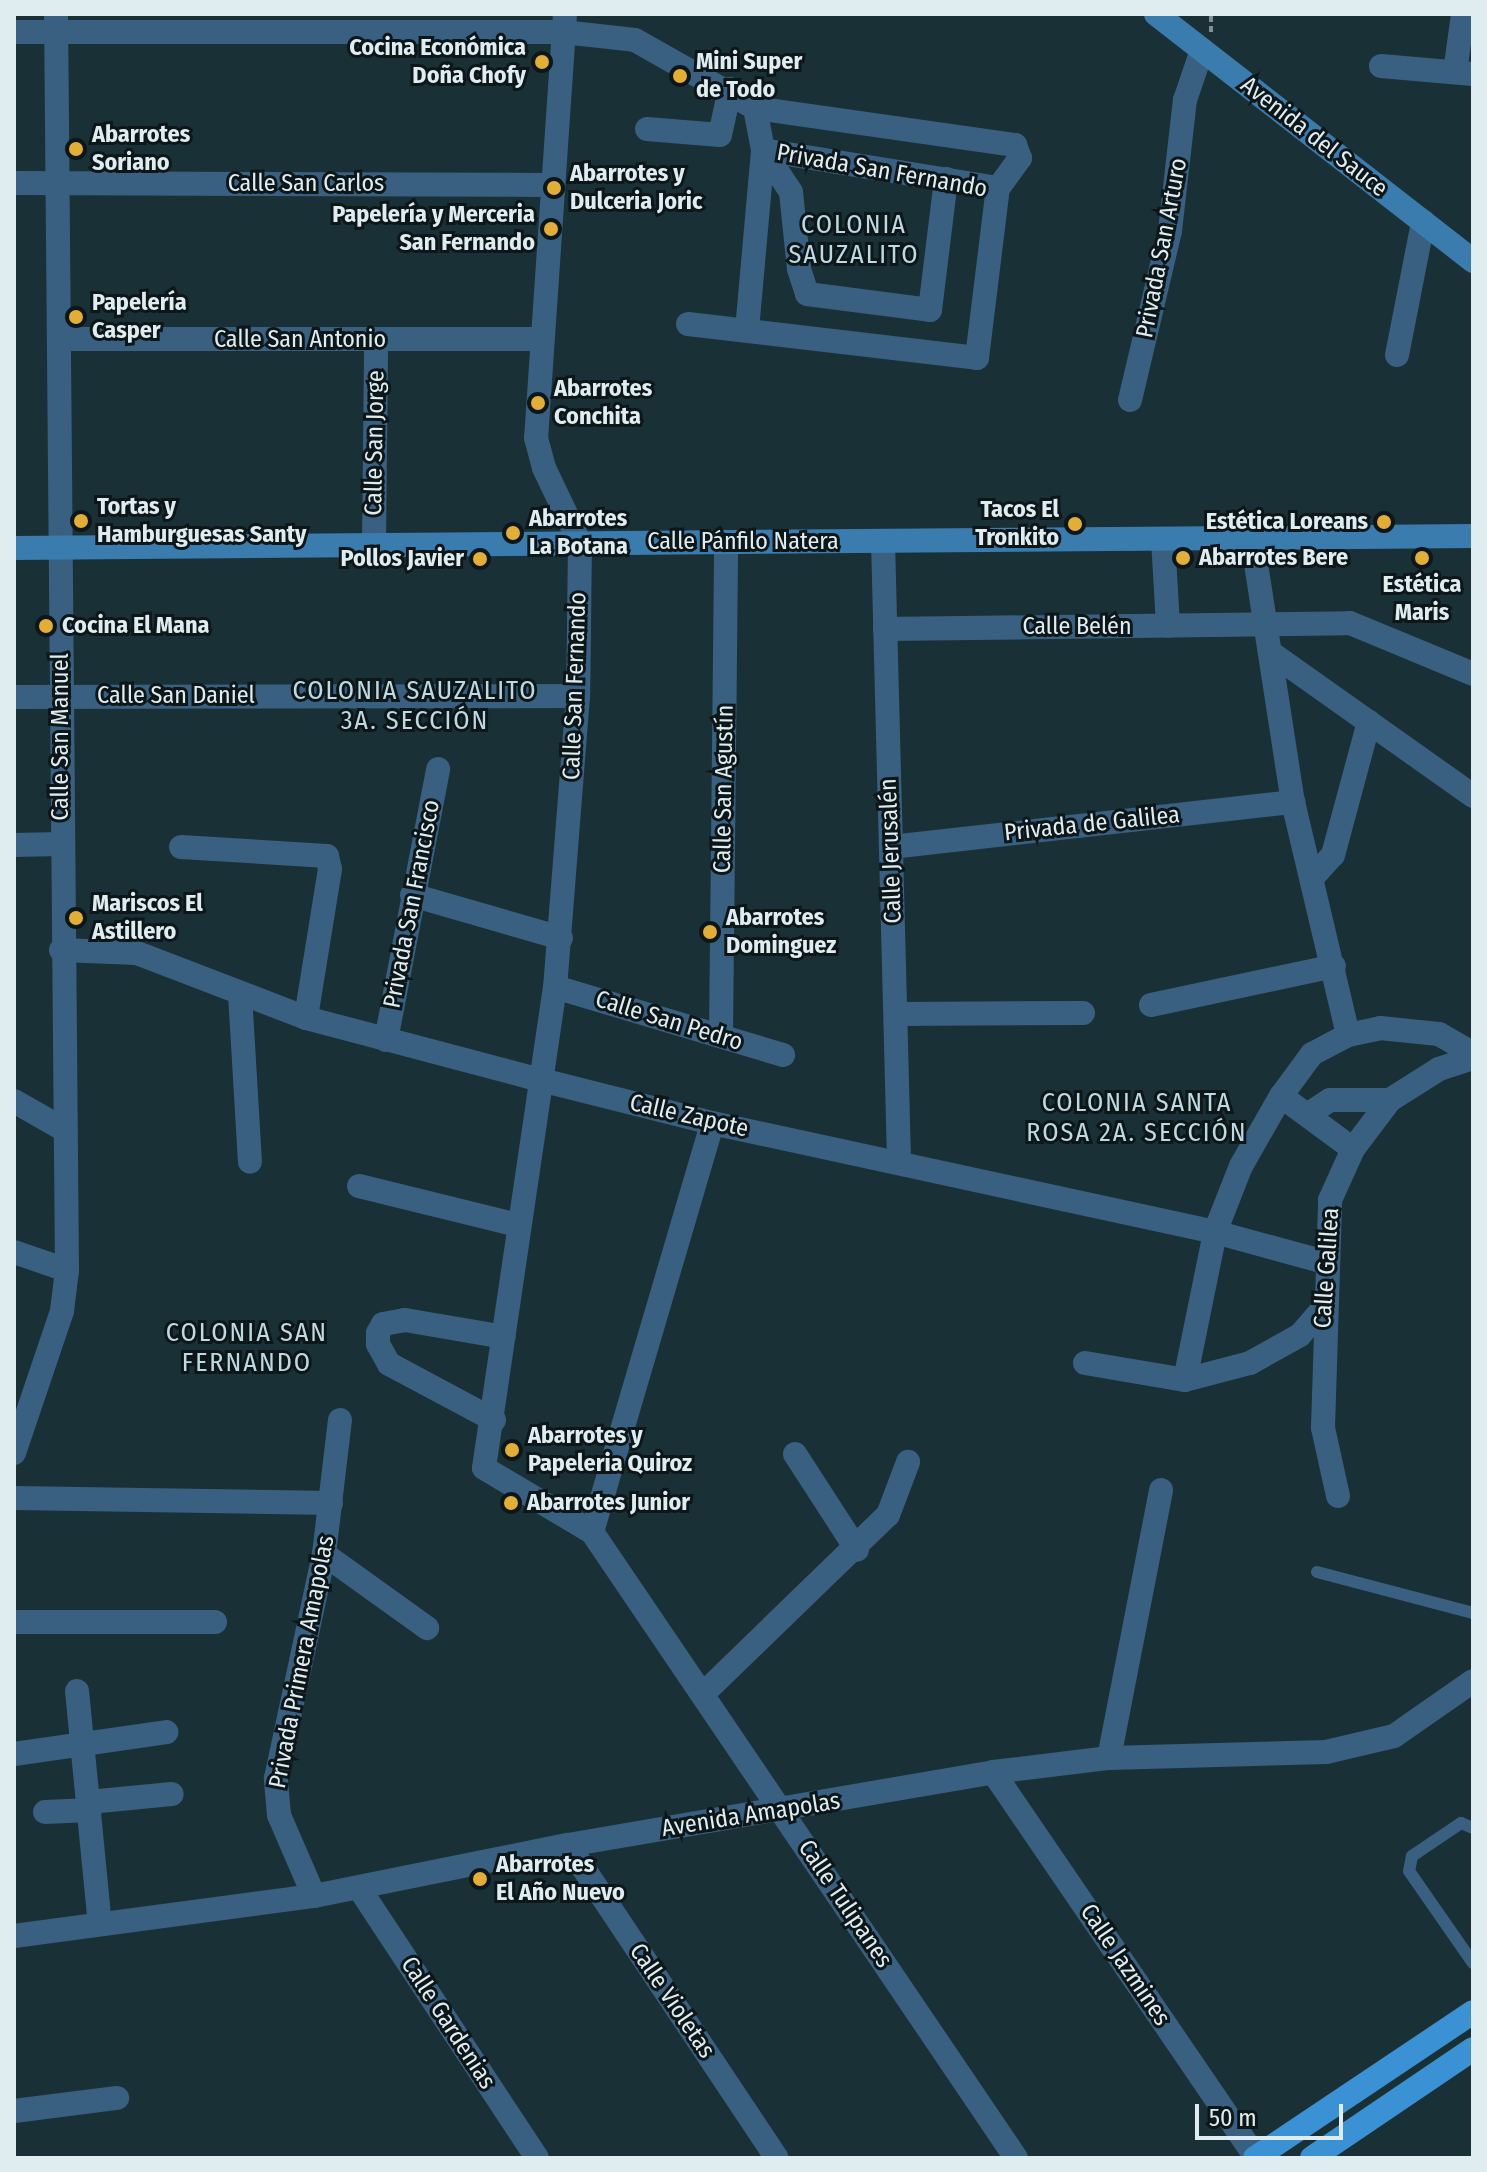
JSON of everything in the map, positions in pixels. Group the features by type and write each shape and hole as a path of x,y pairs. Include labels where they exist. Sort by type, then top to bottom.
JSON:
{"main road":[{"name":"Avenida del Sauce","path":"1156,14 1469,255"},
{"name":"Calle Pánfilo Natera","path":"14,548 1473,536"},
{"path":"1256,2158 1473,2012"},
{"path":"1312,2158 1473,2049"},
{"path":"1341,2158 1354,2130"}],"street":[{"path":"1381,66 1464,73 1463,14"},
{"path":"14,32 56,23 564,23 635,40 730,89 755,108 1015,145 1020,158 998,188"},
{"name":"Calle San Manuel","path":"14,1453 62,1311 67,1270 61,950 56,23"},
{"name":"Calle San Fernando","path":"564,23 550,185 536,438 544,468 580,543 578,696 561,938 537,1079 494,1420 484,1468 592,1532"},
{"name":"Privada San Arturo","path":"1130,400 1170,231 1185,100 1202,50"},
{"path":"647,129 720,135 730,89"},
{"name":"Privada San Fernando","path":"755,108 763,150 747,330 977,358 998,188 763,150"},
{"path":"909,173 915,130"},
{"path":"763,150 791,192 799,269 807,294 930,310"},
{"path":"925,354 946,179"},
{"name":"Calle San Carlos","path":"14,183 550,185"},
{"path":"1397,355 1423,222"},
{"path":"688,324 747,330"},
{"name":"Calle San Antonio","path":"59,339 541,339"},
{"name":"Calle San Jorge","path":"374,545 376,340"},
{"path":"1252,538 1274,655 1293,802 1348,1035"},
{"path":"1163,539 1168,626"},
{"name":"Calle Jerusalén","path":"883,541 899,1162"},
{"name":"Calle San Agustín","path":"721,1036 726,542"},
{"name":"Calle Belén","path":"885,629 1350,623 1473,674"},
{"path":"1274,655 1473,796"},
{"name":"Calle San Daniel","path":"14,697 578,696"},
{"path":"1312,878 1333,855 1369,722"},
{"name":"Privada San Francisco","path":"386,1040 438,769"},
{"name":"Privada de Galilea","path":"891,847 1293,802"},
{"path":"14,845 61,844"},
{"path":"181,847 315,851 327,856 330,869 306,1018"},
{"path":"412,895 561,938"},
{"name":"Calle Zapote","path":"61,950 137,953 306,1018 386,1040 712,1123 1215,1232 1325,1262"},
{"path":"1151,1005 1334,966"},
{"name":"Calle San Pedro","path":"555,987 783,1055"},
{"path":"240,994 250,1162"},
{"path":"896,1014 1083,1013"},
{"name":"Calle Galilea","path":"1185,1380 1215,1232 1241,1166 1281,1096 1312,1054 1348,1035 1380,1028 1439,1034 1473,1056"},
{"name":"Calle Galilea","path":"1338,1496 1323,1428 1323,1309 1330,1200 1353,1149 1390,1100 1439,1069 1473,1056"},
{"path":"1281,1096 1310,1113 1353,1149"},
{"path":"1310,1113 1330,1100 1390,1100"},
{"path":"14,1101 63,1129"},
{"path":"592,1532 712,1123"},
{"path":"359,1186 518,1225"},
{"path":"14,1252 67,1270"},
{"path":"1085,1363 1185,1380 1250,1363 1300,1335 1323,1309"},
{"path":"494,1420 389,1364 378,1344 378,1333 383,1324 405,1320 504,1337"},
{"name":"Privada Primera Amapolas","path":"314,1896 279,1815 276,1778 324,1554 340,1420"},
{"path":"795,1454 857,1550"},
{"path":"704,1693 857,1550 888,1515 908,1462"},
{"path":"1109,1758 1161,1490"},
{"path":"14,1498 221,1498 331,1503"},
{"name":"Calle Tulipanes","path":"592,1532 704,1693 1016,2158"},
{"path":"324,1554 427,1628"},
{"path":"14,1622 215,1622"},
{"name":"Avenida Amapolas","path":"14,1936 314,1896 568,1845 782,1811 993,1772 1109,1758 1294,1754 1360,1746 1394,1736 1473,1681"},
{"path":"77,1691 100,1924"},
{"path":"14,1754 83,1747 166,1732"},
{"name":"Calle Jazmines","path":"993,1772 1256,2158"},
{"path":"45,1812 172,1794"},
{"name":"Calle Violetas","path":"568,1845 777,2158"},
{"name":"Calle Gardenias","path":"359,1888 537,2158"},
{"path":"14,2111 117,2098"}],"lane":[{"path":"1317,1572 1473,1613"},
{"path":"1473,1828 1461,1823 1412,1856 1409,1871 1473,1963"}],"place":[{"name":"Cocina Económica Doña Chofy","path":"542,62"},
{"name":"Mini Super de Todo","path":"680,76"},
{"name":"Abarrotes Soriano","path":"76,149"},
{"name":"Abarrotes y Dulceria Joric","path":"554,188"},
{"name":"Papelería y Merceria San Fernando","path":"551,229"},
{"name":"Papelería Casper","path":"76,317"},
{"name":"Abarrotes Conchita","path":"538,403"},
{"name":"Tortas y Hamburguesas Santy","path":"81,521"},
{"name":"Estética Loreans","path":"1384,522"},
{"name":"Tacos El Tronkito","path":"1075,524"},
{"name":"Abarrotes La Botana","path":"513,533"},
{"name":"Abarrotes Bere","path":"1183,558"},
{"name":"Estética Maris","path":"1422,558"},
{"name":"Pollos Javier","path":"480,559"},
{"name":"Cocina El Mana","path":"46,626"},
{"name":"Mariscos El Astillero","path":"76,918"},
{"name":"Abarrotes Dominguez","path":"710,932"},
{"name":"Abarrotes y Papeleria Quiroz","path":"512,1450"},
{"name":"Abarrotes Junior","path":"511,1503"},
{"name":"Abarrotes El Año Nuevo","path":"480,1879"}],"district":[{"name":"COLONIA SAUZALITO","path":"854,240"},
{"name":"COLONIA SAUZALITO 3A. SECCIÓN","path":"415,706"},
{"name":"COLONIA SANTA ROSA 2A. SECCIÓN","path":"1137,1118"},
{"name":"COLONIA SAN FERNANDO","path":"247,1348"}]}
